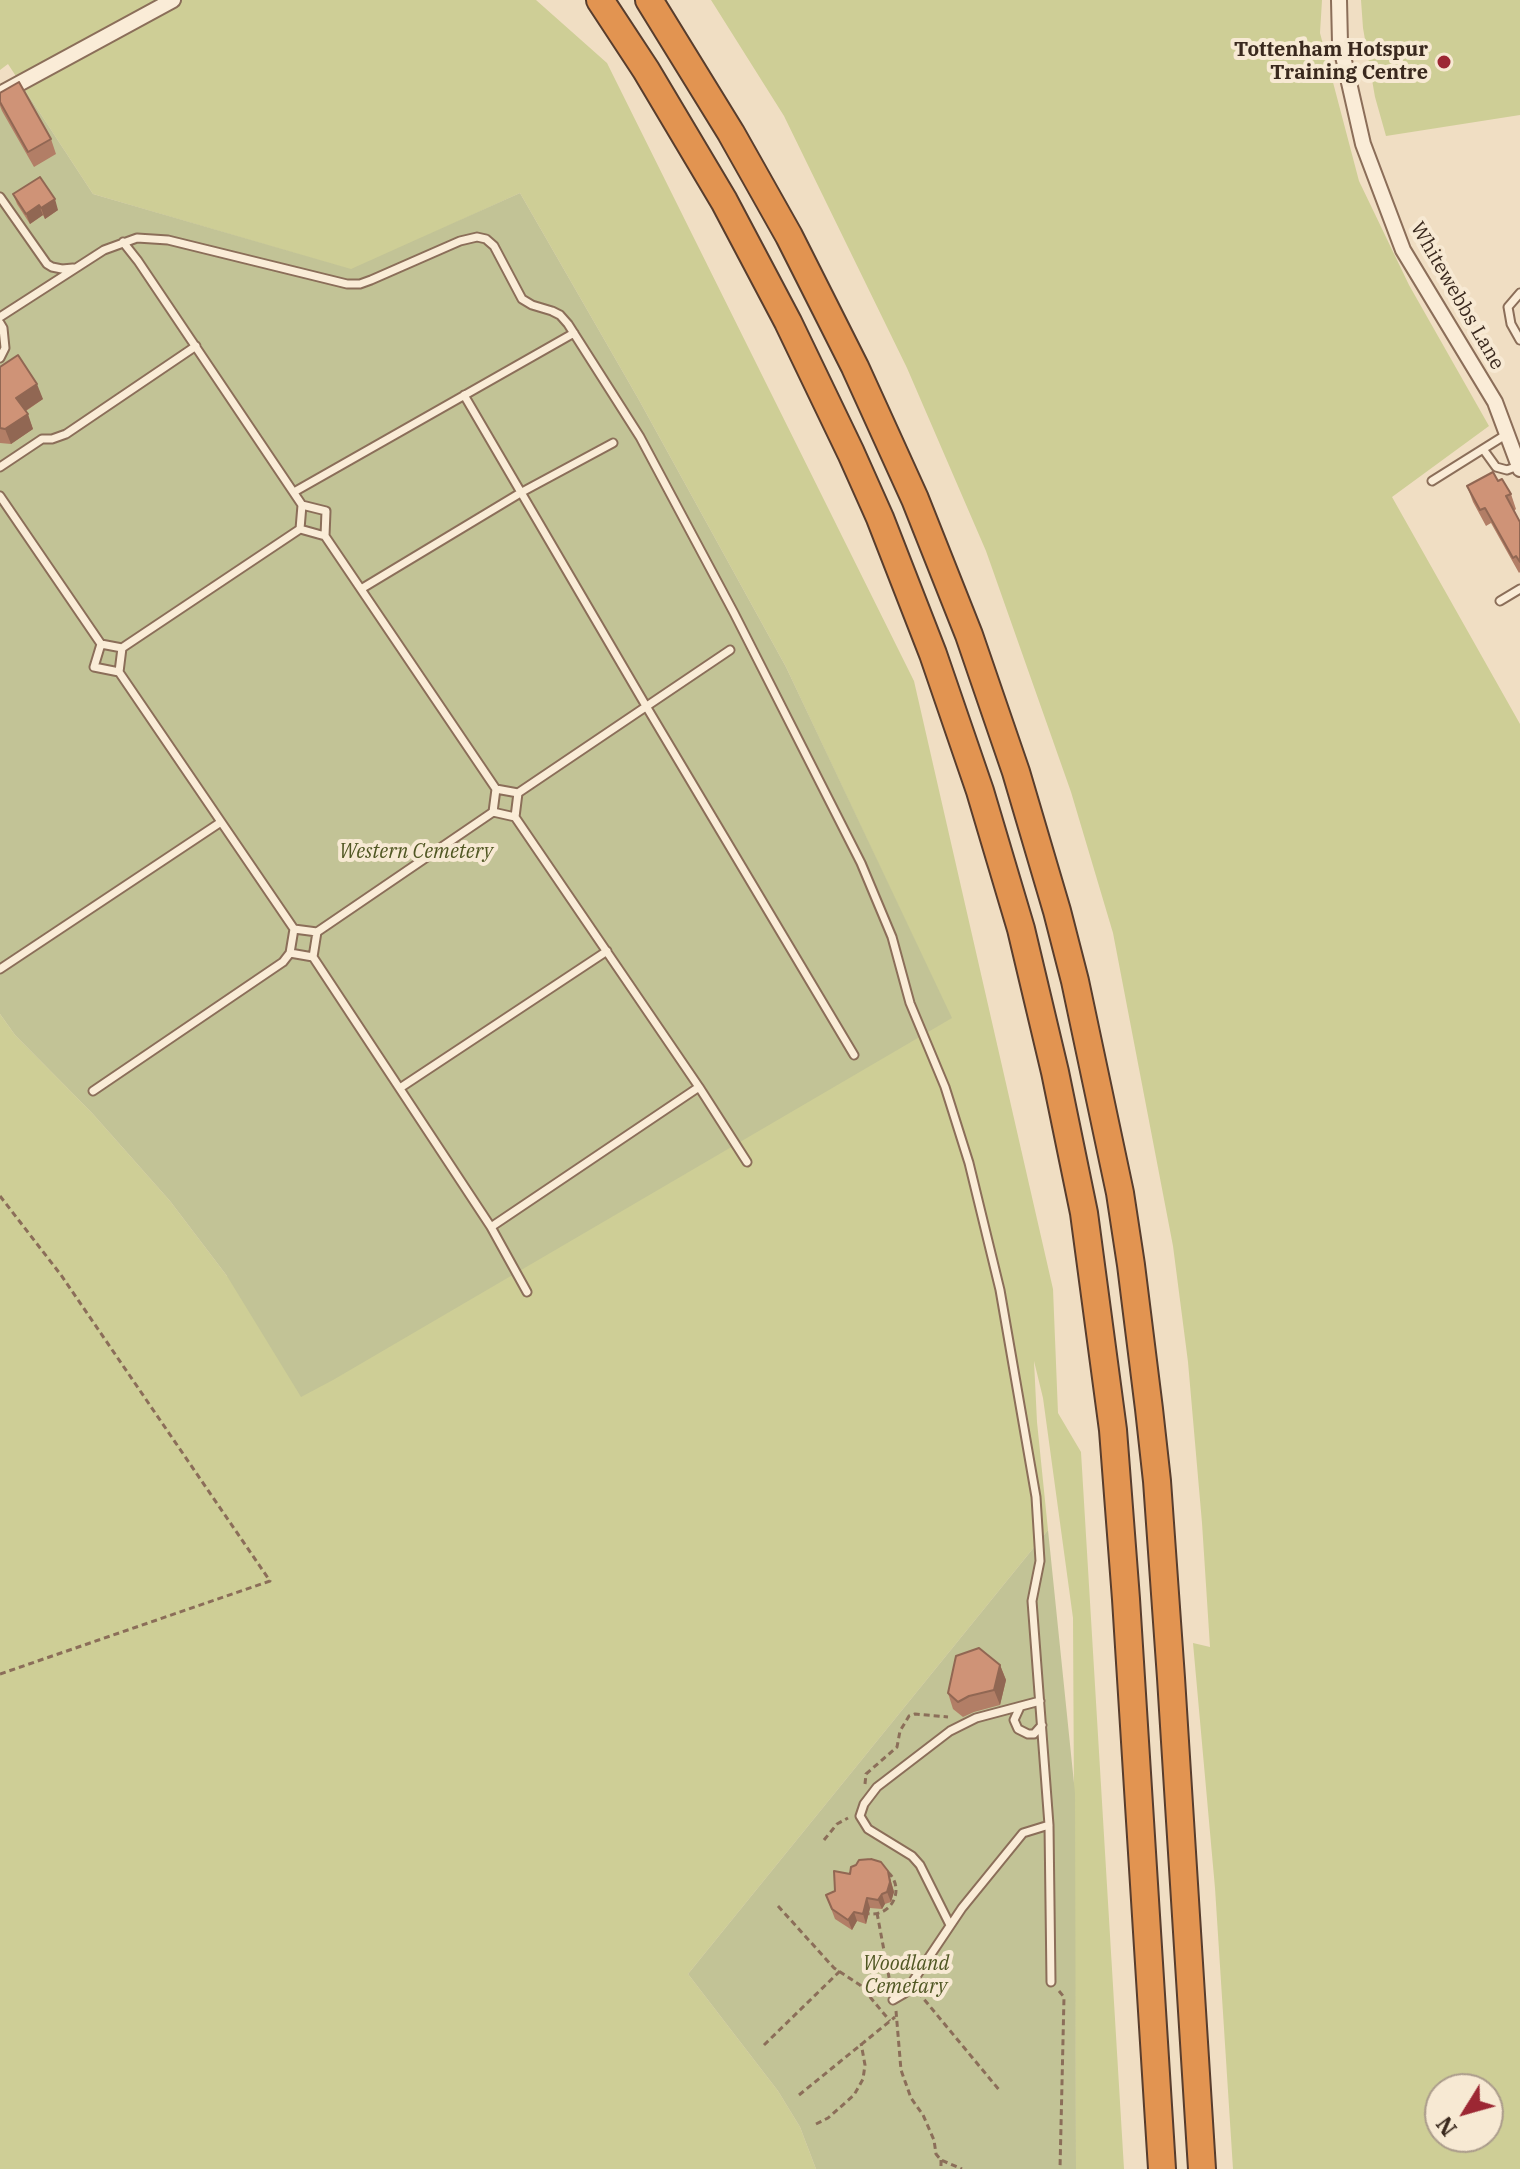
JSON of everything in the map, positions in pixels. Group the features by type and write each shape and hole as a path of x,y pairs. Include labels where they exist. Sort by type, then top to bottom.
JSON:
{"highway":[{"path":"600,0 724,201 795,335 851,453 933,654 980,791 1021,929 1084,1213 1113,1430 1162,2169"},
{"path":"649,0 715,106 789,236 886,433 943,566 993,703 1037,841 1072,967 1120,1193 1157,1481 1202,2169"}],"street":[{"path":"0,94 173,0"},
{"name":"Whitewebbs Lane","path":"1339,0 1340,43 1363,144 1403,250 1495,402 1520,467"}],"lane":[{"path":"0,197 47,264 62,269 75,267"},
{"path":"0,358 5,348 0,320 75,267 104,250 137,238 168,240 347,284 360,284 460,241 477,237 486,239 494,246 522,299 560,315 574,333 648,451 861,863 892,937 910,1003 945,1087 969,1163 1000,1290 1036,1497 1040,1561 1032,1601 1049,1825 1051,1982"},
{"path":"123,242 294,492 302,505 300,529"},
{"path":"1520,293 1508,307 1511,324 1520,340"},
{"path":"294,492 574,333"},
{"path":"0,467 42,439 66,434 196,346"},
{"path":"464,395 854,1055"},
{"path":"1432,481 1507,434"},
{"path":"361,589 522,492 613,443"},
{"path":"1483,449 1496,467 1507,470 1520,467"},
{"path":"0,496 101,644 122,648 300,529 325,536"},
{"path":"302,505 326,511 325,536 496,789 493,812"},
{"path":"1500,601 1520,589"},
{"path":"101,644 94,667 119,672"},
{"path":"93,1091 283,962 290,953 294,929 119,672 122,648"},
{"path":"496,789 518,793 730,650"},
{"path":"518,793 515,817 747,1162"},
{"path":"294,929 317,932 493,812 515,817"},
{"path":"0,969 221,822"},
{"path":"317,932 313,957 491,1227 527,1292"},
{"path":"400,1088 607,951"},
{"path":"290,953 313,957"},
{"path":"491,1227 699,1087"},
{"path":"950,1925 920,1865 912,1856 868,1829 860,1816 870,1795 932,1744 962,1724 1040,1701"},
{"path":"1021,1705 1014,1720 1018,1729 1034,1734 1042,1725"},
{"path":"893,2000 905,1993 950,1925 1023,1833 1049,1825"}],"path":[{"path":"0,1196 61,1275 270,1581 0,1674"},
{"path":"870,1795 864,1780 866,1774 897,1747 900,1731 909,1716 941,1715 962,1724"},
{"path":"824,1840 843,1820 860,1816"},
{"path":"874,1866 888,1872 895,1885 894,1900 884,1911 877,1913 863,1912 852,1902 848,1888 854,1874 874,1866"},
{"path":"778,1906 834,1968 860,1985 890,2021"},
{"path":"877,1913 897,2016 901,2070 911,2098 934,2140 936,2154 941,2160 962,2169"},
{"path":"764,2045 840,1971"},
{"path":"1051,1982 1064,1997 1060,2169"},
{"path":"911,1983 1000,2091"},
{"path":"799,2095 897,2016"},
{"path":"816,2124 828,2118 854,2095 863,2079 865,2065 861,2043"},
{"path":"941,2160 941,2169"}],"green space":[{"path":"0,0 536,0 607,63 914,681 1053,1289 1058,1413 1081,1452 1124,2169 1076,2169 1073,1618 1043,1398 1034,1361 1048,1530 688,1974 778,2091 800,2127 816,2169 0,2169 0,1014 15,1035 92,1113 170,1201 227,1276 951,1018 786,667 639,400 520,193 352,270 93,194 8,64 0,70"},
{"path":"711,0 1322,0 1320,33 1359,181 1409,285 1489,426 1392,497 1520,724 1520,2169 1233,2169 1215,1888 1193,1643 1210,1647 1202,1523 1188,1362 1173,1246 1113,933 1071,792 986,551 907,368 784,116"},
{"name":"Tottenham Hotspur Training Centre","path":"1361,0 1520,0 1520,115 1386,136 1375,97"},
{"name":"Western Cemetery","path":"25,90 93,194 351,269 520,193 639,400 786,667 952,1018 301,1397 227,1276 170,1201 92,1113 15,1035 0,1014 0,107"},
{"name":"Woodland Cemetary","path":"1048,1530 1075,1793 1076,2169 816,2169 800,2127 778,2091 688,1974"}],"building":[{"path":"19,82 51,139 28,152 0,102 0,93"},
{"path":"40,177 55,199 26,214 13,194"},
{"path":"18,355 37,384 16,398 28,414 5,429 0,428 0,367"},
{"path":"1493,472 1498,481 1502,479 1511,494 1506,496 1520,522 1520,562 1516,556 1513,558 1485,508 1480,510 1467,486"},
{"path":"979,1648 1000,1665 994,1690 958,1702 948,1693 956,1656"},
{"path":"859,1860 881,1862 888,1871 890,1882 887,1892 878,1900 867,1898 863,1914 854,1912 848,1920 832,1909 826,1895 835,1891 834,1871 850,1874 851,1867"}],"place":[{"name":"Tottenham Hotspur Training Centre","path":"1444,62"}]}
